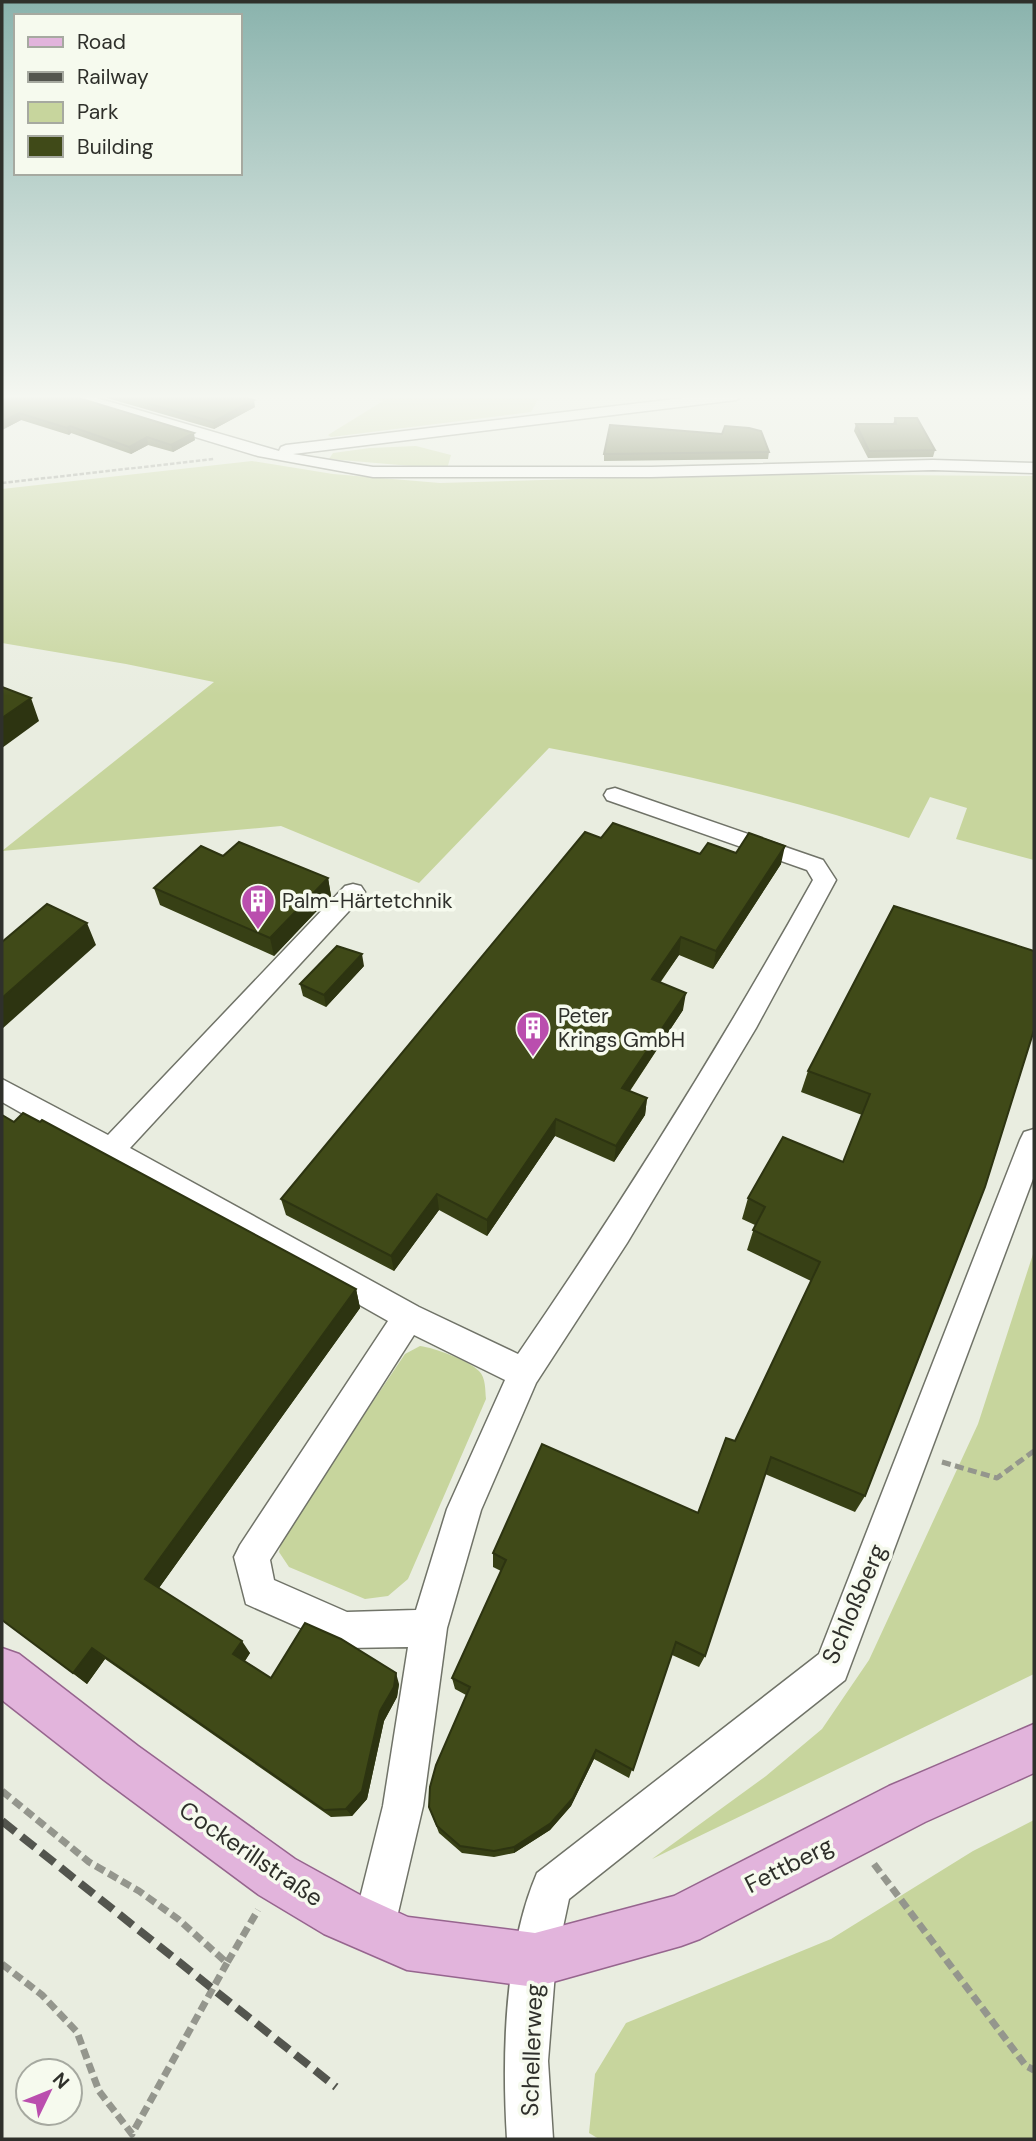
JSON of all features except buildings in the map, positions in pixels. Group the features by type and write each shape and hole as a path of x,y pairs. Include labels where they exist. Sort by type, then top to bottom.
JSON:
{"main road":[{"name":"Cockerillstraße","path":"2,1671 121,1763 277,1877 373,1930 407,1942 536,1961"},
{"name":"Fettberg","path":"536,1961 681,1920 907,1804 1034,1748"}],"street":[{"path":"373,1930 403,1806 429,1628 464,1509 524,1373 624,1222 747,1021 825,880 815,865 615,795"},
{"path":"111,1150 352,892"},
{"path":"2,1088 408,1317 524,1373"},
{"name":"Schloßberg","path":"536,1961 551,1887 832,1667 1034,1140"},
{"path":"408,1317 252,1557 258,1591 346,1630 429,1628"},
{"name":"Schellerweg","path":"530,2139 526,2061 536,1961"}],"path":[{"path":"914,1454 997,1478 1034,1451"},
{"path":"2,1791 89,1862 139,1891 178,1919 227,1964"},
{"path":"850,1833 1026,2066 1034,2070"},
{"path":"2,1964 42,1995 77,2032 99,2091 130,2137 277,1877"}],"green space":[{"path":"2,496 1034,496 1034,860 956,839 967,808 930,797 909,838 731,787 549,748 419,883 281,826 2,851 214,682 2,643"},
{"path":"1034,1251 1034,1674 652,1859 766,1776 822,1729 869,1660 978,1424"},
{"path":"420,1346 451,1355 479,1371 485,1384 486,1399 408,1579 388,1596 365,1599 289,1567 279,1552 283,1535 405,1354"},
{"path":"1034,1820 1034,2139 599,2139 589,2133 595,2074 626,2023 831,1939 973,1851"}],"railway":[{"path":"2,1821 336,2087"}],"place":[{"name":"Palm-Härtetchnik","path":"258,931"},
{"name":"Peter Krings GmbH","path":"533,1058"}]}
